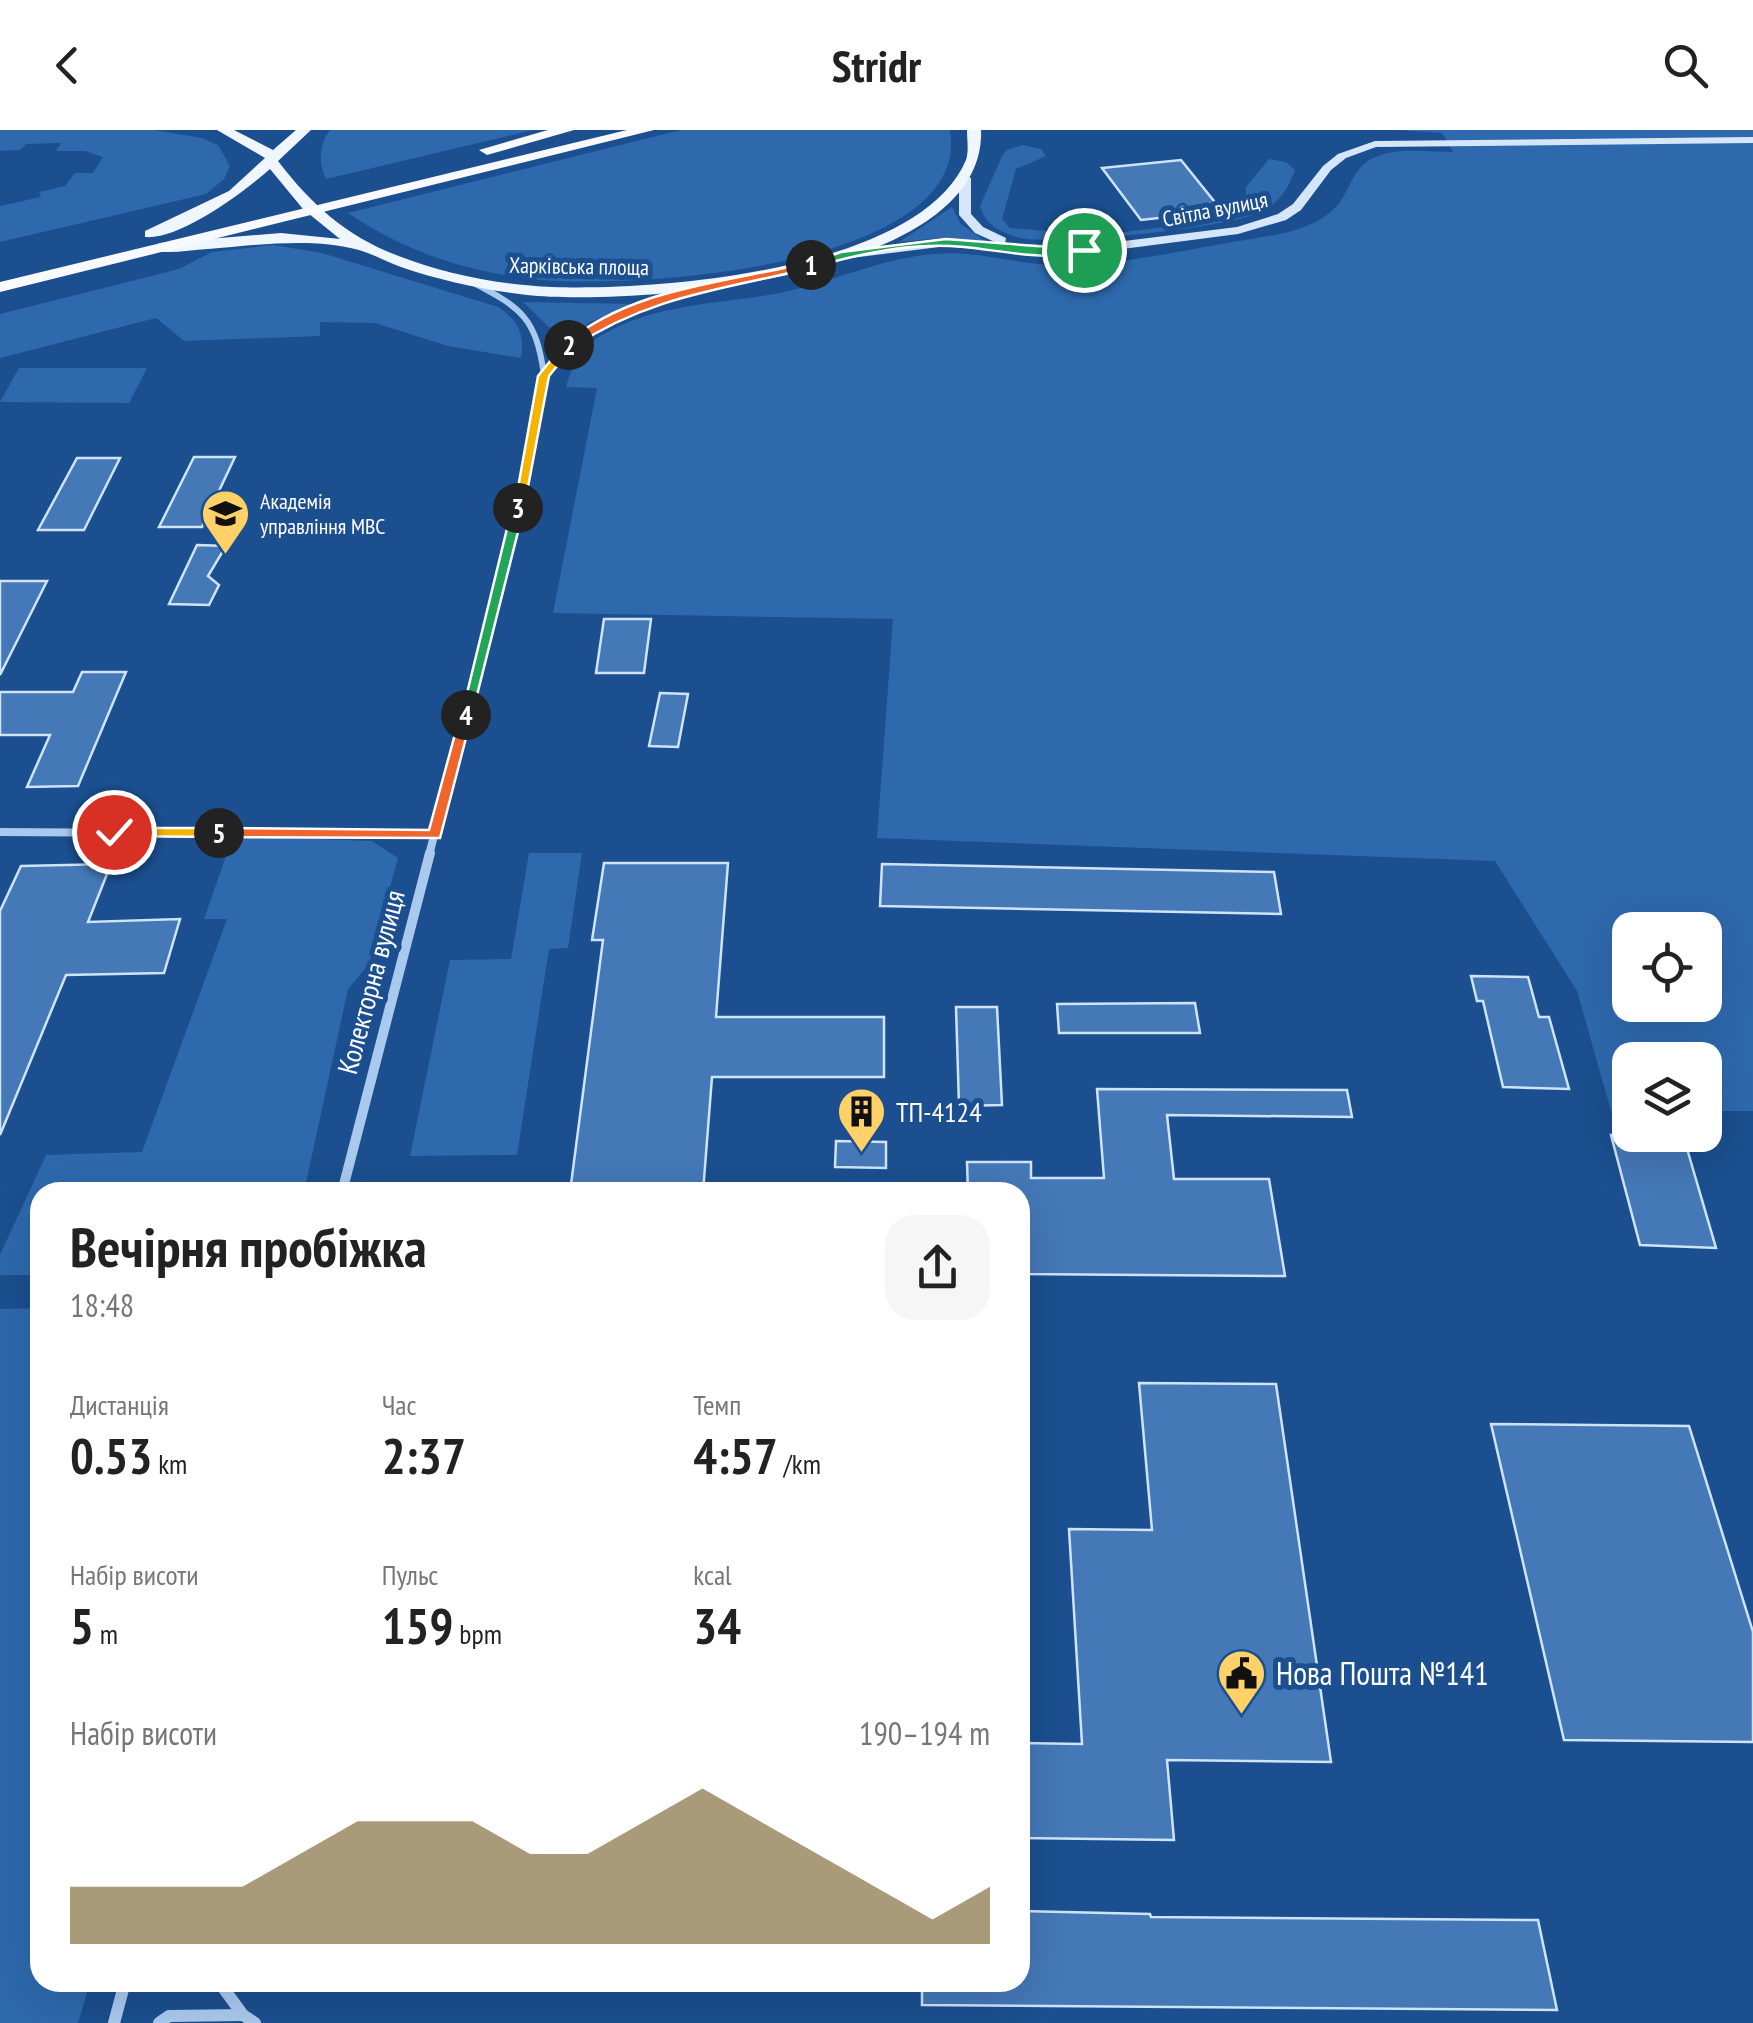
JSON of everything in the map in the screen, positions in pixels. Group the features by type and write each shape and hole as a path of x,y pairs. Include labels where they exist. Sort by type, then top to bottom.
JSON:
{"highway":[{"path":"0,287 298,198 566,130"},
{"path":"0,268 311,212 646,130"}],"main road":[{"path":"224,130 273,159"},
{"path":"155,241 218,204 304,130"},
{"path":"965,178 975,157 974,130"},
{"name":"Світла вулиця","path":"841,255 946,242 1084,250 1262,224 1298,207 1327,168 1342,156 1376,144 1753,140"},
{"name":"Харківська площа","path":"273,159 311,212 363,246 424,270 470,282 554,292 692,289 763,278 841,255 918,220 944,201 965,178"},
{"name":"Світла вулиця","path":"965,178 966,215 980,230 1017,248"},
{"path":"155,241 281,238 363,246"}],"street":[{"name":"Колекторна вулиця","path":"345,1182 515,524 544,376 540,338 532,321 510,303 470,282"},
{"path":"544,376 561,352 604,322 692,289"},
{"path":"0,832 435,835"},
{"path":"114,2023 122,1992"},
{"path":"227,1992 249,2019"},
{"path":"159,2023 169,2016 249,2019"}],"shaded area":[{"path":"0,130 154,130 202,138 218,145 230,166 224,179 206,194 0,242 0,206 41,197 39,192 65,186 75,173 93,173 103,157 85,151 56,151 61,143 26,144 20,150 0,151"},
{"path":"330,130 533,130 326,179 321,154"},
{"path":"681,130 950,130 943,177 907,214 851,242 783,261 709,274 576,281 507,275 436,257 391,238 348,213"},
{"path":"1395,130 1753,130 1753,1111 1722,1111 1722,1042 1612,1042 1611,1111 1577,991 1495,861 877,838 893,619 553,613 597,388 566,387 579,356 604,334 668,310 780,293 915,256 965,254 1080,265 1288,232 1331,211 1360,168 1373,158 1407,151 1453,152 1442,133"},
{"path":"1023,145 1041,149 1046,156 1016,169 1002,219 1010,228 1100,235 1238,218 1245,214 1246,187 1269,159 1286,162 1295,170 1274,204 1245,217 1143,234 1039,240 1001,231 990,223 980,206 1002,156"},
{"path":"952,207 961,224 985,241 941,238 899,242"},
{"path":"273,245 322,253 498,307 518,328 521,358 448,346 375,323 320,322 320,336 184,341 156,318 0,358 0,314 179,269 212,252"},
{"path":"523,302 633,304 590,322 550,352 550,328"},
{"path":"19,368 147,368 129,403 0,402"},
{"path":"233,836 372,841 398,858 369,964 348,989 306,1182 34,1182 46,1155 142,1152 227,919 204,919"},
{"path":"529,853 582,853 568,948 549,949 517,1155 410,1156 450,960 511,959"},
{"path":"30,1190 30,1275 0,1275 0,1255"},
{"path":"30,1308 30,1992 87,1992 78,2023 0,2023 0,1309"}],"building":[{"path":"1181,160 1222,211 1141,220 1102,168"},
{"path":"194,457 235,457 202,527 159,527"},
{"path":"77,458 120,458 84,530 38,530"},
{"path":"197,545 226,546 208,576 219,585 209,605 169,604"},
{"path":"0,581 47,581 0,675"},
{"path":"604,619 651,619 644,673 596,673"},
{"path":"82,672 126,672 78,786 27,787 50,735 0,735 0,692 73,692"},
{"path":"660,693 688,694 678,747 649,746"},
{"path":"604,863 728,863 716,1017 884,1017 884,1077 712,1077 704,1182 571,1182 603,940 592,940"},
{"path":"111,864 88,922 180,919 164,973 66,975 0,1135 0,911 21,866"},
{"path":"882,864 1274,872 1281,914 880,906"},
{"path":"1471,976 1528,977 1539,1017 1549,1017 1569,1089 1503,1087 1483,1001 1477,1001"},
{"path":"1195,1003 1200,1033 1059,1033 1057,1004"},
{"path":"956,1007 997,1007 1002,1105 959,1106"},
{"path":"1097,1089 1347,1090 1352,1117 1167,1115 1174,1179 1269,1179 1285,1276 1030,1274 1030,1182 968,1182 967,1162 1031,1162 1031,1178 1104,1178"},
{"name":"ТП-4124","path":"836,1141 886,1142 886,1168 835,1167"},
{"path":"1615,1152 1688,1152 1716,1248 1640,1245"},
{"path":"1139,1383 1276,1384 1331,1762 1167,1760 1174,1840 1030,1838 1030,1743 1082,1744 1069,1529 1152,1530"},
{"path":"1491,1424 1689,1426 1753,1632 1753,1742 1564,1740"},
{"path":"1030,1911 1151,1917 1538,1920 1557,2010 922,2005 922,1992 1030,1992"}],"place":[{"name":"Академія управління МВС","path":"225,556"},
{"name":"ТП-4124","path":"861,1154"},
{"name":"Нова Пошта №141","path":"1241,1716"}],"route":[{"path":"114,832 435,835 515,524 540,388 561,352 580,336 604,322 692,289 745,282 841,255 946,242 1040,251 1084,250"}]}
